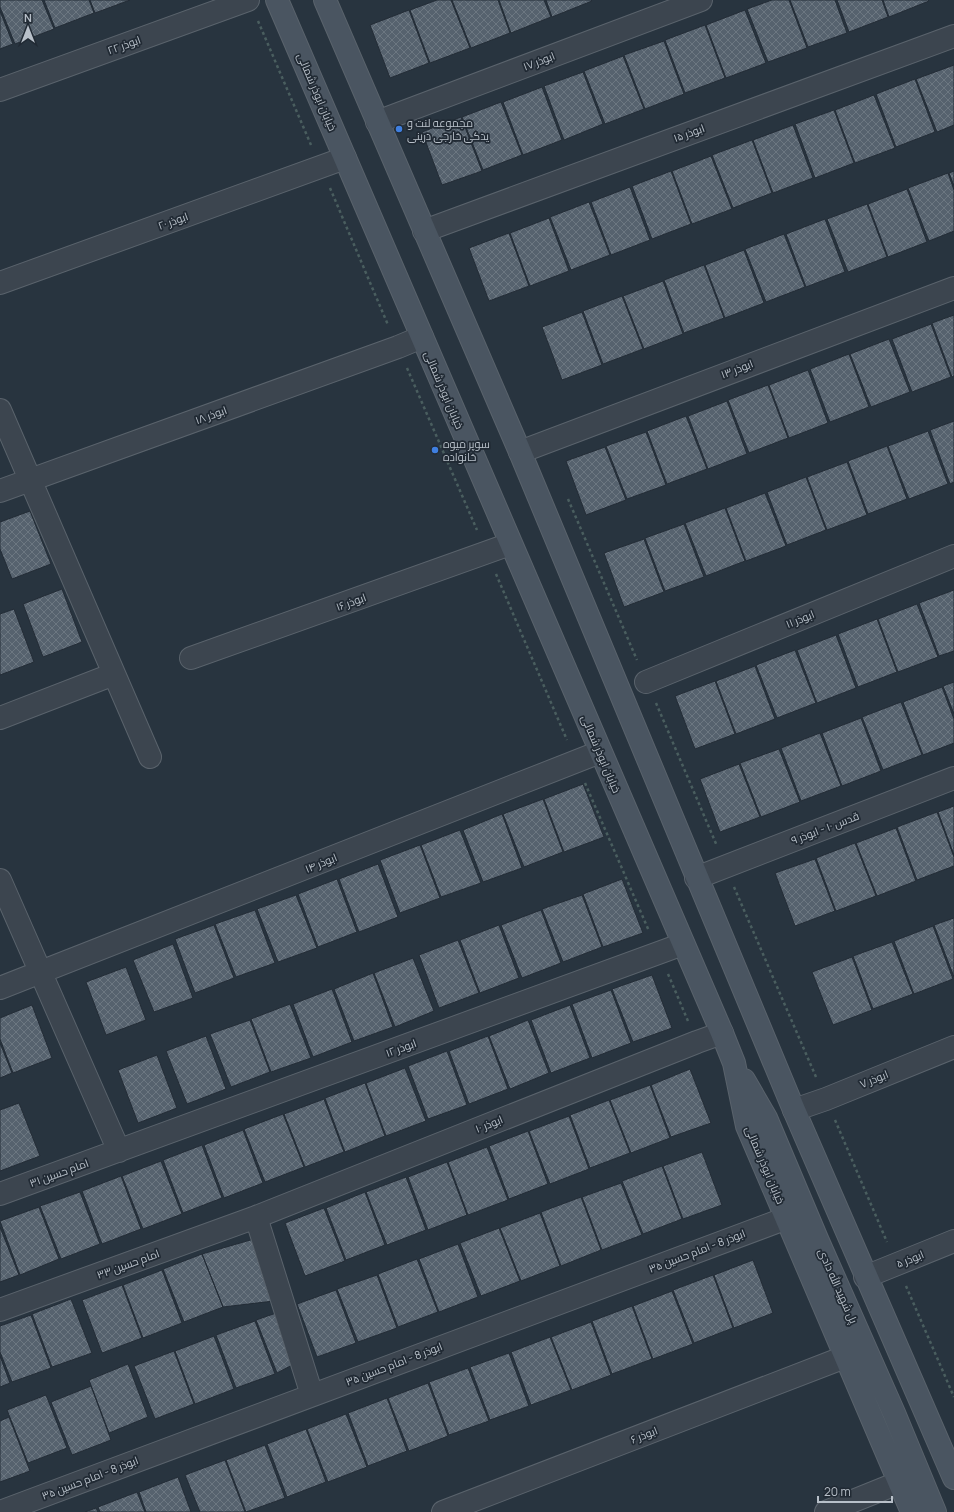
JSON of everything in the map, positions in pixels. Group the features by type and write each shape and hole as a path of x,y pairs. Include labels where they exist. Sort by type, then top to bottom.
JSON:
{"main road":[{"name":"خیابان ابوذر شمالی","path":"277,0 510,544 722,1033 734,1063 747,1126 912,1512"},
{"path":"325,0 520,452 696,878 794,1110 954,1478"},
{"name":"پل شهید الله دادی","path":"734,1063 766,1118 817,1239 894,1413 935,1512"}],"street":[{"name":"ابوذر ۲۲","path":"0,90 248,0"},
{"name":"ابوذر ۱۷","path":"377,122 701,0"},
{"name":"ابوذر ۱۵","path":"424,232 954,36"},
{"name":"ابوذر ۲۰","path":"0,283 345,158"},
{"name":"ابوذر ۱۳","path":"520,452 954,288"},
{"name":"ابوذر ۱۸","path":"0,491 422,337"},
{"path":"0,410 150,757"},
{"name":"ابوذر ۱۶","path":"192,658 510,544"},
{"name":"ابوذر ۱۱","path":"646,682 954,556"},
{"path":"0,718 114,674"},
{"name":"ابوذر ۱۴","path":"0,988 600,752"},
{"name":"قدس ۱۰ - ابوذر ۹","path":"696,878 954,778"},
{"path":"0,880 119,1151"},
{"name":"ابوذر ۱۲","path":"119,1151 683,944"},
{"name":"ابوذر ۱۰","path":"256,1217 722,1033"},
{"name":"ابوذر ۷","path":"794,1110 954,1047"},
{"name":"امام حسین ۳۱","path":"0,1194 119,1151"},
{"path":"256,1217 312,1395"},
{"name":"امام حسین ۳۳","path":"0,1310 256,1217"},
{"name":"ابوذر 8 - امام حسین ۳۵","path":"0,1512 787,1218"},
{"name":"ابوذر ۵","path":"865,1276 954,1241"},
{"name":"ابوذر ۶","path":"443,1512 845,1357"},
{"path":"826,1512 888,1486"}],"building":[{"path":"0,0 42,0 54,29 15,44 0,7"},
{"path":"44,0 89,0 94,13 55,28"},
{"path":"90,0 130,0 95,13"},
{"path":"437,0 451,0 470,48 430,63 410,10"},
{"path":"452,0 498,0 510,33 471,48"},
{"path":"499,0 544,0 551,17 511,33"},
{"path":"546,0 591,0 592,1 552,17"},
{"path":"772,0 789,0 807,48 768,62 747,9"},
{"path":"790,0 835,0 847,33 808,47"},
{"path":"837,0 882,0 888,17 849,32"},
{"path":"883,0 928,0 929,1 889,17"},
{"path":"409,10 429,63 390,78 370,25"},
{"path":"745,10 766,63 726,78 706,25"},
{"path":"0,11 13,44 0,49"},
{"path":"705,25 725,78 685,93 665,40"},
{"path":"664,41 684,94 645,109 624,55"},
{"path":"623,56 644,109 605,124 584,71"},
{"path":"954,65 954,125 937,132 916,79"},
{"path":"583,72 603,124 564,140 544,86"},
{"path":"915,79 935,132 896,147 876,94"},
{"path":"542,87 562,140 523,155 503,102"},
{"path":"874,95 895,148 855,163 835,110"},
{"path":"501,102 522,155 483,170 462,117"},
{"path":"834,110 854,163 815,178 795,124"},
{"path":"461,117 482,171 442,185 422,132"},
{"path":"793,125 813,178 773,193 753,140"},
{"path":"752,140 772,193 733,208 712,155"},
{"path":"711,156 732,209 692,224 672,171"},
{"path":"671,171 691,224 652,239 632,186"},
{"path":"954,171 954,186 949,173"},
{"path":"948,173 954,190 954,231 929,241 908,188"},
{"path":"630,187 650,240 611,255 591,202"},
{"path":"907,189 927,242 888,257 868,204"},
{"path":"589,202 610,255 571,270 550,217"},
{"path":"867,204 887,257 848,272 827,219"},
{"path":"549,218 569,271 530,286 510,233"},
{"path":"825,219 845,272 806,287 786,234"},
{"path":"509,233 529,286 489,301 469,248"},
{"path":"784,234 805,287 766,302 745,249"},
{"path":"744,250 764,303 725,318 705,265"},
{"path":"704,265 724,318 684,333 664,280"},
{"path":"663,281 683,334 644,349 623,296"},
{"path":"622,296 643,349 603,364 583,311"},
{"path":"582,312 602,365 562,380 542,327"},
{"path":"954,315 954,376 952,377 932,323"},
{"path":"931,324 951,377 912,392 892,339"},
{"path":"889,339 910,392 871,407 850,354"},
{"path":"849,354 869,407 830,422 810,369"},
{"path":"808,370 828,423 789,438 769,385"},
{"path":"768,385 788,438 749,453 728,400"},
{"path":"727,401 747,454 708,469 688,416"},
{"path":"686,416 707,469 667,484 647,431"},
{"path":"954,421 954,482 950,484 930,430"},
{"path":"928,431 948,484 909,499 888,446"},
{"path":"646,432 666,485 627,499 606,446"},
{"path":"887,446 907,499 868,514 848,461"},
{"path":"605,447 626,500 586,515 566,461"},
{"path":"847,462 867,515 827,530 807,477"},
{"path":"806,477 826,530 787,545 767,492"},
{"path":"765,493 786,546 746,561 726,508"},
{"path":"725,508 745,561 706,576 685,523"},
{"path":"30,511 51,564 12,579 0,549 0,522"},
{"path":"684,524 704,577 665,591 645,538"},
{"path":"644,539 664,592 624,607 604,553"},
{"path":"62,589 82,642 43,657 23,604"},
{"path":"954,590 954,651 939,656 919,603"},
{"path":"917,604 938,657 898,672 878,619"},
{"path":"14,609 34,662 0,675 0,614"},
{"path":"877,619 897,672 858,687 838,634"},
{"path":"836,635 856,688 817,703 797,650"},
{"path":"795,650 816,703 777,718 756,665"},
{"path":"755,666 775,719 736,734 716,681"},
{"path":"715,681 735,734 695,749 675,696"},
{"path":"954,682 954,714 943,686"},
{"path":"942,687 954,719 954,743 923,755 903,702"},
{"path":"901,702 922,755 883,770 862,717"},
{"path":"861,718 881,771 842,786 822,733"},
{"path":"820,733 841,786 801,801 781,748"},
{"path":"779,749 800,802 761,817 740,763"},
{"path":"739,764 760,817 720,832 700,779"},
{"path":"583,784 604,837 564,852 544,799"},
{"path":"543,799 563,852 524,867 503,814"},
{"path":"954,806 954,855 938,812"},
{"path":"937,812 954,857 954,866 917,880 897,827"},
{"path":"502,814 522,868 483,882 463,830"},
{"path":"896,828 916,881 877,896 856,843"},
{"path":"460,830 481,883 441,897 421,845"},
{"path":"855,843 876,896 836,911 816,858"},
{"path":"420,845 440,898 400,913 380,860"},
{"path":"815,859 835,911 795,926 775,873"},
{"path":"378,864 398,917 359,932 339,879"},
{"path":"337,879 357,932 318,947 298,894"},
{"path":"622,879 643,933 603,947 583,894"},
{"path":"296,895 317,948 278,962 257,909"},
{"path":"582,895 602,947 563,962 542,909"},
{"path":"255,910 275,963 236,977 215,924"},
{"path":"541,910 561,963 522,978 501,925"},
{"path":"954,918 954,977 934,925"},
{"path":"214,925 234,978 195,993 175,939"},
{"path":"499,925 519,978 480,993 460,940"},
{"path":"933,926 953,979 914,994 894,941"},
{"path":"458,940 479,993 439,1008 419,955"},
{"path":"892,942 913,994 873,1009 853,956"},
{"path":"173,944 193,998 154,1012 133,960"},
{"path":"852,957 872,1010 833,1025 812,972"},
{"path":"413,958 434,1011 395,1027 374,973"},
{"path":"126,967 146,1020 106,1035 86,982"},
{"path":"373,973 393,1027 354,1041 334,989"},
{"path":"652,975 672,1028 633,1042 612,989"},
{"path":"332,989 352,1042 313,1057 293,1004"},
{"path":"611,990 631,1043 592,1058 572,1004"},
{"path":"290,1004 311,1058 271,1072 251,1019"},
{"path":"32,1005 52,1058 13,1073 0,1039 0,1018"},
{"path":"570,1005 590,1058 551,1073 531,1020"},
{"path":"250,1020 270,1072 231,1087 210,1034"},
{"path":"528,1020 549,1073 510,1089 489,1036"},
{"path":"206,1036 226,1089 187,1104 166,1051"},
{"path":"488,1036 508,1089 469,1104 449,1051"},
{"path":"0,1043 12,1073 0,1078"},
{"path":"447,1051 467,1105 428,1119 408,1066"},
{"path":"157,1055 177,1108 138,1123 118,1070"},
{"path":"405,1068 426,1121 386,1136 366,1083"},
{"path":"690,1069 711,1123 671,1137 651,1085"},
{"path":"365,1083 385,1136 345,1152 325,1098"},
{"path":"650,1085 670,1138 631,1153 610,1100"},
{"path":"324,1099 344,1152 305,1167 284,1114"},
{"path":"609,1100 630,1153 590,1168 570,1115"},
{"path":"19,1103 40,1156 0,1171 0,1110"},
{"path":"283,1114 304,1167 265,1182 244,1129"},
{"path":"569,1116 589,1169 550,1184 529,1131"},
{"path":"243,1130 263,1183 224,1198 204,1145"},
{"path":"528,1131 548,1184 509,1199 489,1146"},
{"path":"202,1145 222,1198 183,1213 163,1160"},
{"path":"487,1147 508,1200 468,1215 448,1162"},
{"path":"702,1152 722,1205 683,1219 663,1166"},
{"path":"161,1161 182,1214 143,1229 122,1176"},
{"path":"447,1162 467,1215 428,1230 408,1177"},
{"path":"662,1166 682,1219 643,1234 622,1181"},
{"path":"121,1176 141,1229 102,1244 82,1191"},
{"path":"406,1177 426,1230 387,1245 366,1192"},
{"path":"621,1183 642,1235 602,1250 582,1197"},
{"path":"80,1192 100,1244 61,1259 40,1206"},
{"path":"365,1192 385,1245 346,1260 326,1208"},
{"path":"581,1197 601,1250 561,1266 541,1212"},
{"path":"39,1207 59,1259 20,1275 0,1221"},
{"path":"324,1208 345,1261 305,1276 285,1223"},
{"path":"540,1213 560,1266 521,1281 500,1228"},
{"path":"0,1227 19,1275 0,1282"},
{"path":"499,1228 520,1281 481,1296 460,1243"},
{"path":"254,1239 274,1301 223,1307 202,1254"},
{"path":"458,1244 478,1297 439,1312 419,1259"},
{"path":"202,1254 223,1307 184,1322 163,1269"},
{"path":"417,1259 438,1312 398,1327 378,1274"},
{"path":"753,1260 773,1313 734,1328 714,1275"},
{"path":"162,1270 182,1323 143,1338 123,1285"},
{"path":"377,1275 397,1328 358,1342 337,1289"},
{"path":"713,1275 733,1328 694,1343 673,1290"},
{"path":"122,1285 142,1338 102,1353 82,1300"},
{"path":"336,1290 356,1343 317,1357 297,1304"},
{"path":"672,1291 693,1344 653,1359 633,1306"},
{"path":"71,1299 92,1353 52,1367 32,1314"},
{"path":"632,1306 652,1359 612,1374 592,1321"},
{"path":"282,1311 298,1362 277,1373 256,1320"},
{"path":"31,1315 51,1368 12,1382 0,1352 0,1326"},
{"path":"255,1321 275,1374 236,1388 216,1335"},
{"path":"591,1322 611,1375 572,1390 551,1337"},
{"path":"214,1336 234,1389 195,1404 175,1351"},
{"path":"550,1337 571,1390 531,1405 511,1352"},
{"path":"174,1351 194,1404 155,1419 134,1366"},
{"path":"509,1353 529,1406 490,1420 470,1367"},
{"path":"0,1356 10,1383 0,1387"},
{"path":"128,1364 148,1417 109,1433 89,1380"},
{"path":"468,1368 489,1421 449,1435 429,1382"},
{"path":"428,1383 448,1436 409,1451 388,1398"},
{"path":"91,1386 111,1440 72,1455 51,1402"},
{"path":"46,1395 67,1448 28,1463 7,1410"},
{"path":"387,1398 407,1451 368,1466 348,1413"},
{"path":"346,1414 367,1467 328,1482 307,1429"},
{"path":"9,1417 30,1471 0,1482 0,1421"},
{"path":"306,1429 326,1482 287,1497 267,1444"},
{"path":"265,1445 285,1498 246,1512 226,1460"},
{"path":"225,1460 245,1512 200,1512 185,1475"},
{"path":"178,1477 191,1512 146,1512 139,1492"},
{"path":"137,1492 145,1512 100,1512 98,1507"},
{"path":"96,1508 98,1512 85,1512"}],"place":[{"name":"مجموعه لنت و یدکی خارجی درینی","path":"399,129"},
{"name":"سوپر میوه خانواده","path":"435,450"}]}
